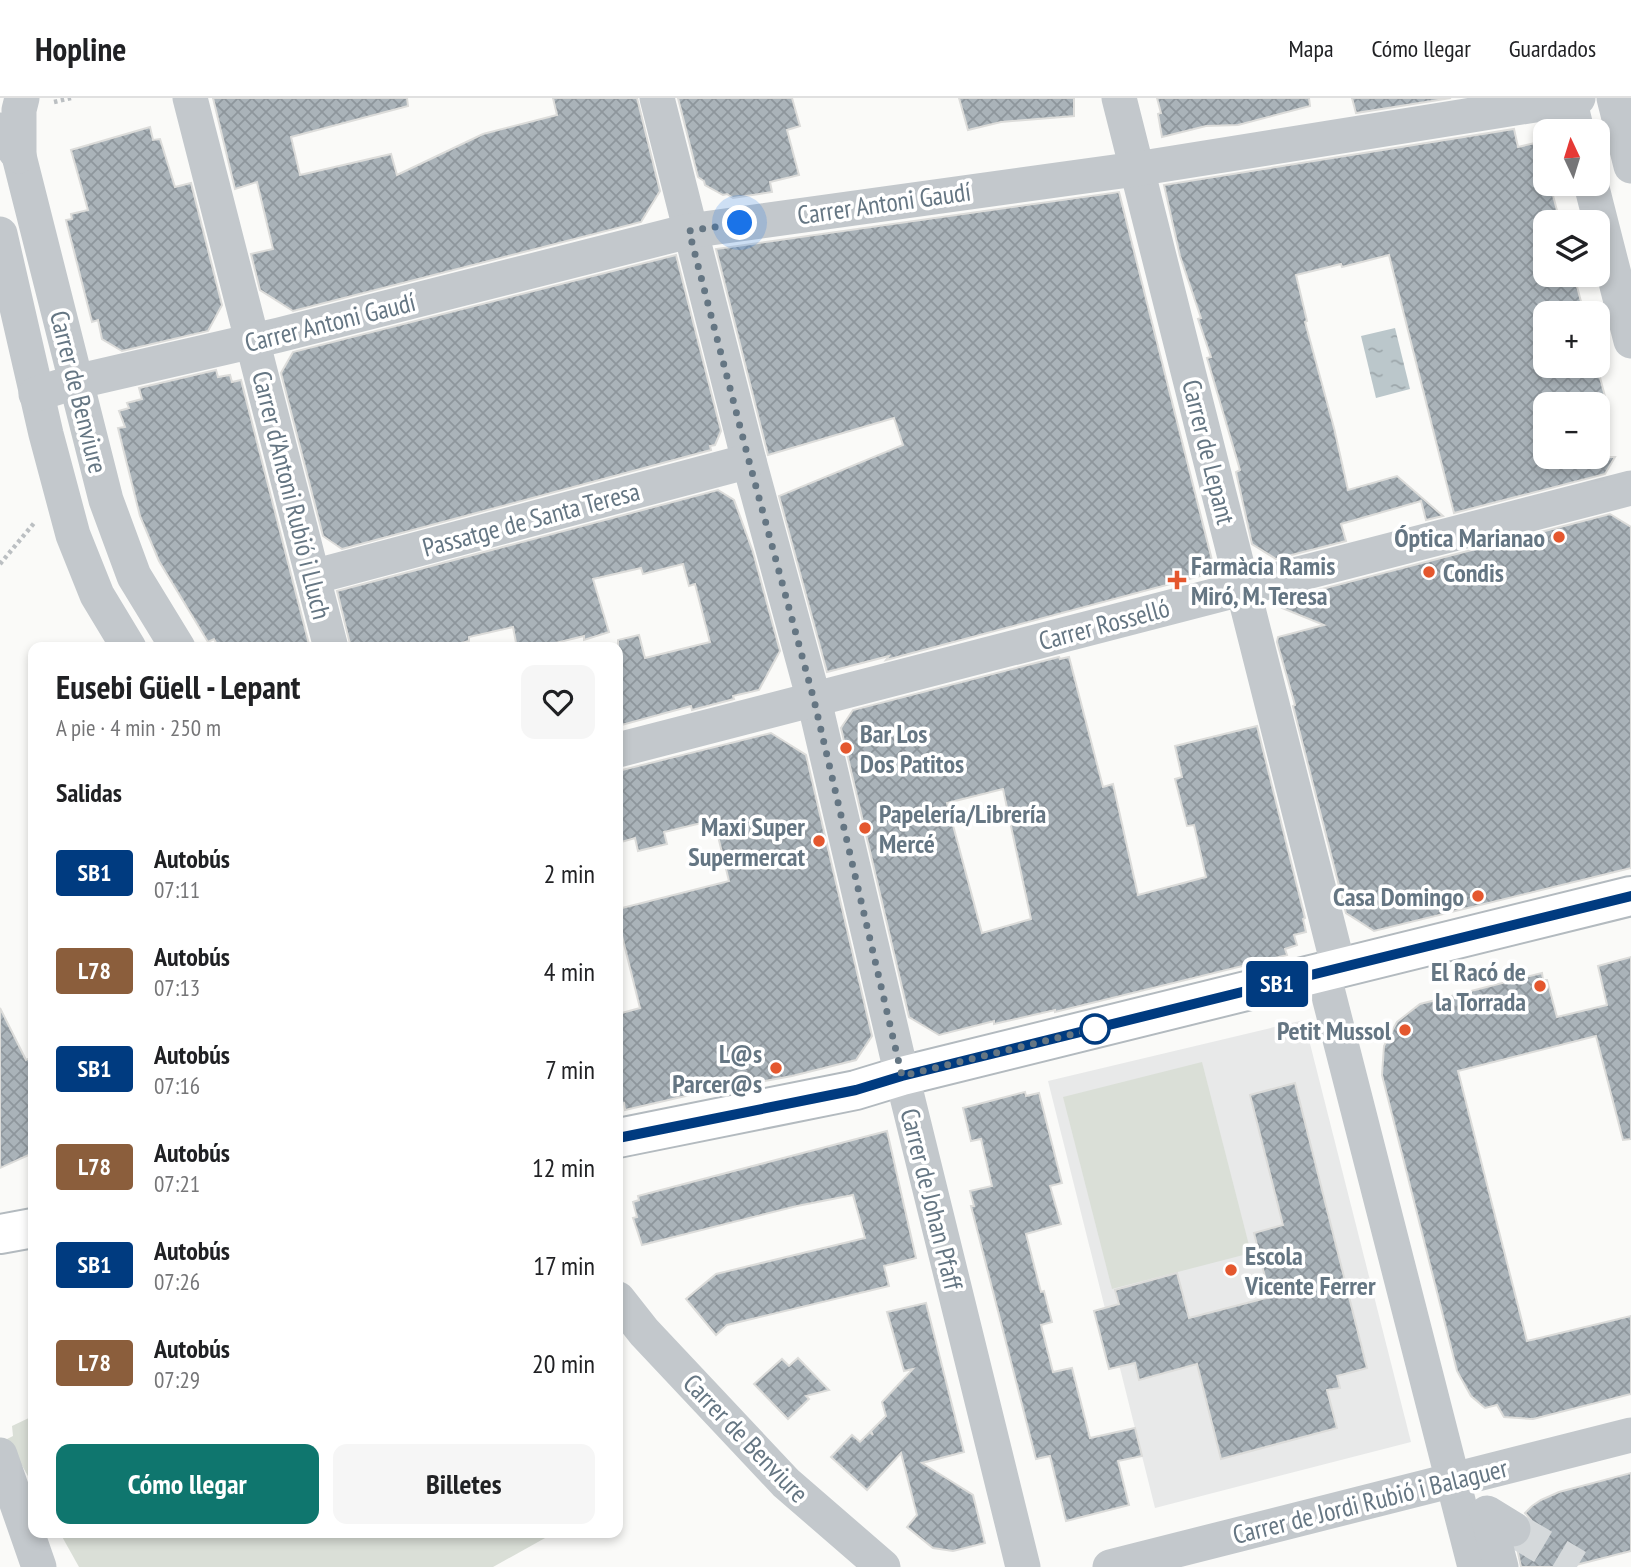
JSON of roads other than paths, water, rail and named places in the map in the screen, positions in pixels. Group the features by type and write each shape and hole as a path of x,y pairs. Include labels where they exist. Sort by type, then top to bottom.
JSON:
{"street":[{"name":"Carrer de Benviure","path":"22,98 9,143 106,500 134,576 174,642"},
{"name":"Carrer d'Antoni Rubió i Lluch","path":"190,98 329,642"},
{"name":"Carrer de Johan Pfaff","path":"657,98 689,231 814,700 902,1076 1023,1567"},
{"name":"Carrer de Lepant","path":"1119,98 1243,588 1452,1482 1475,1567"},
{"path":"1614,98 1631,166"},
{"name":"Carrer Antoni Gaudí","path":"36,394 75,382 254,341 689,231 1573,107"},
{"path":"1594,196 1631,341"},
{"name":"Carrer de Benviure","path":"0,234 5,270 73,535 97,595 125,642"},
{"name":"Passatge de Santa Teresa","path":"313,577 749,461"},
{"name":"Carrer Rosselló","path":"623,749 1631,488"},
{"path":"623,1137 856,1090 902,1076 1631,896"},
{"path":"0,1234 28,1229"},
{"name":"Carrer de Benviure","path":"623,1305 644,1332 786,1483 883,1567"},
{"name":"Carrer de Jordi Rubió i Balaguer","path":"1110,1567 1631,1435"},
{"path":"0,1455 28,1535"},
{"path":"1501,1567 1487,1513 1513,1529"},
{"path":"29,1538 39,1567"}],"water":[{"path":"1395,328 1410,389 1376,398 1361,336"}],"tunnel":[{"path":"1513,1529 1577,1567"}],"place":[{"name":"Óptica Marianao","path":"1559,537"},
{"name":"Condis","path":"1429,572"},
{"name":"Farmàcia Ramis Miró, M. Teresa","path":"1177,580"},
{"name":"Bar Los Dos Patitos","path":"846,748"},
{"name":"Papelería/Librería Mercé","path":"865,828"},
{"name":"Maxi Super Supermercat","path":"819,841"},
{"name":"Casa Domingo","path":"1478,896"},
{"name":"El Racó de la Torrada","path":"1540,986"},
{"name":"Petit Mussol","path":"1405,1030"},
{"name":"L@s Parcer@s","path":"776,1068"},
{"name":"Escola Vicente Ferrer","path":"1231,1270"}]}
